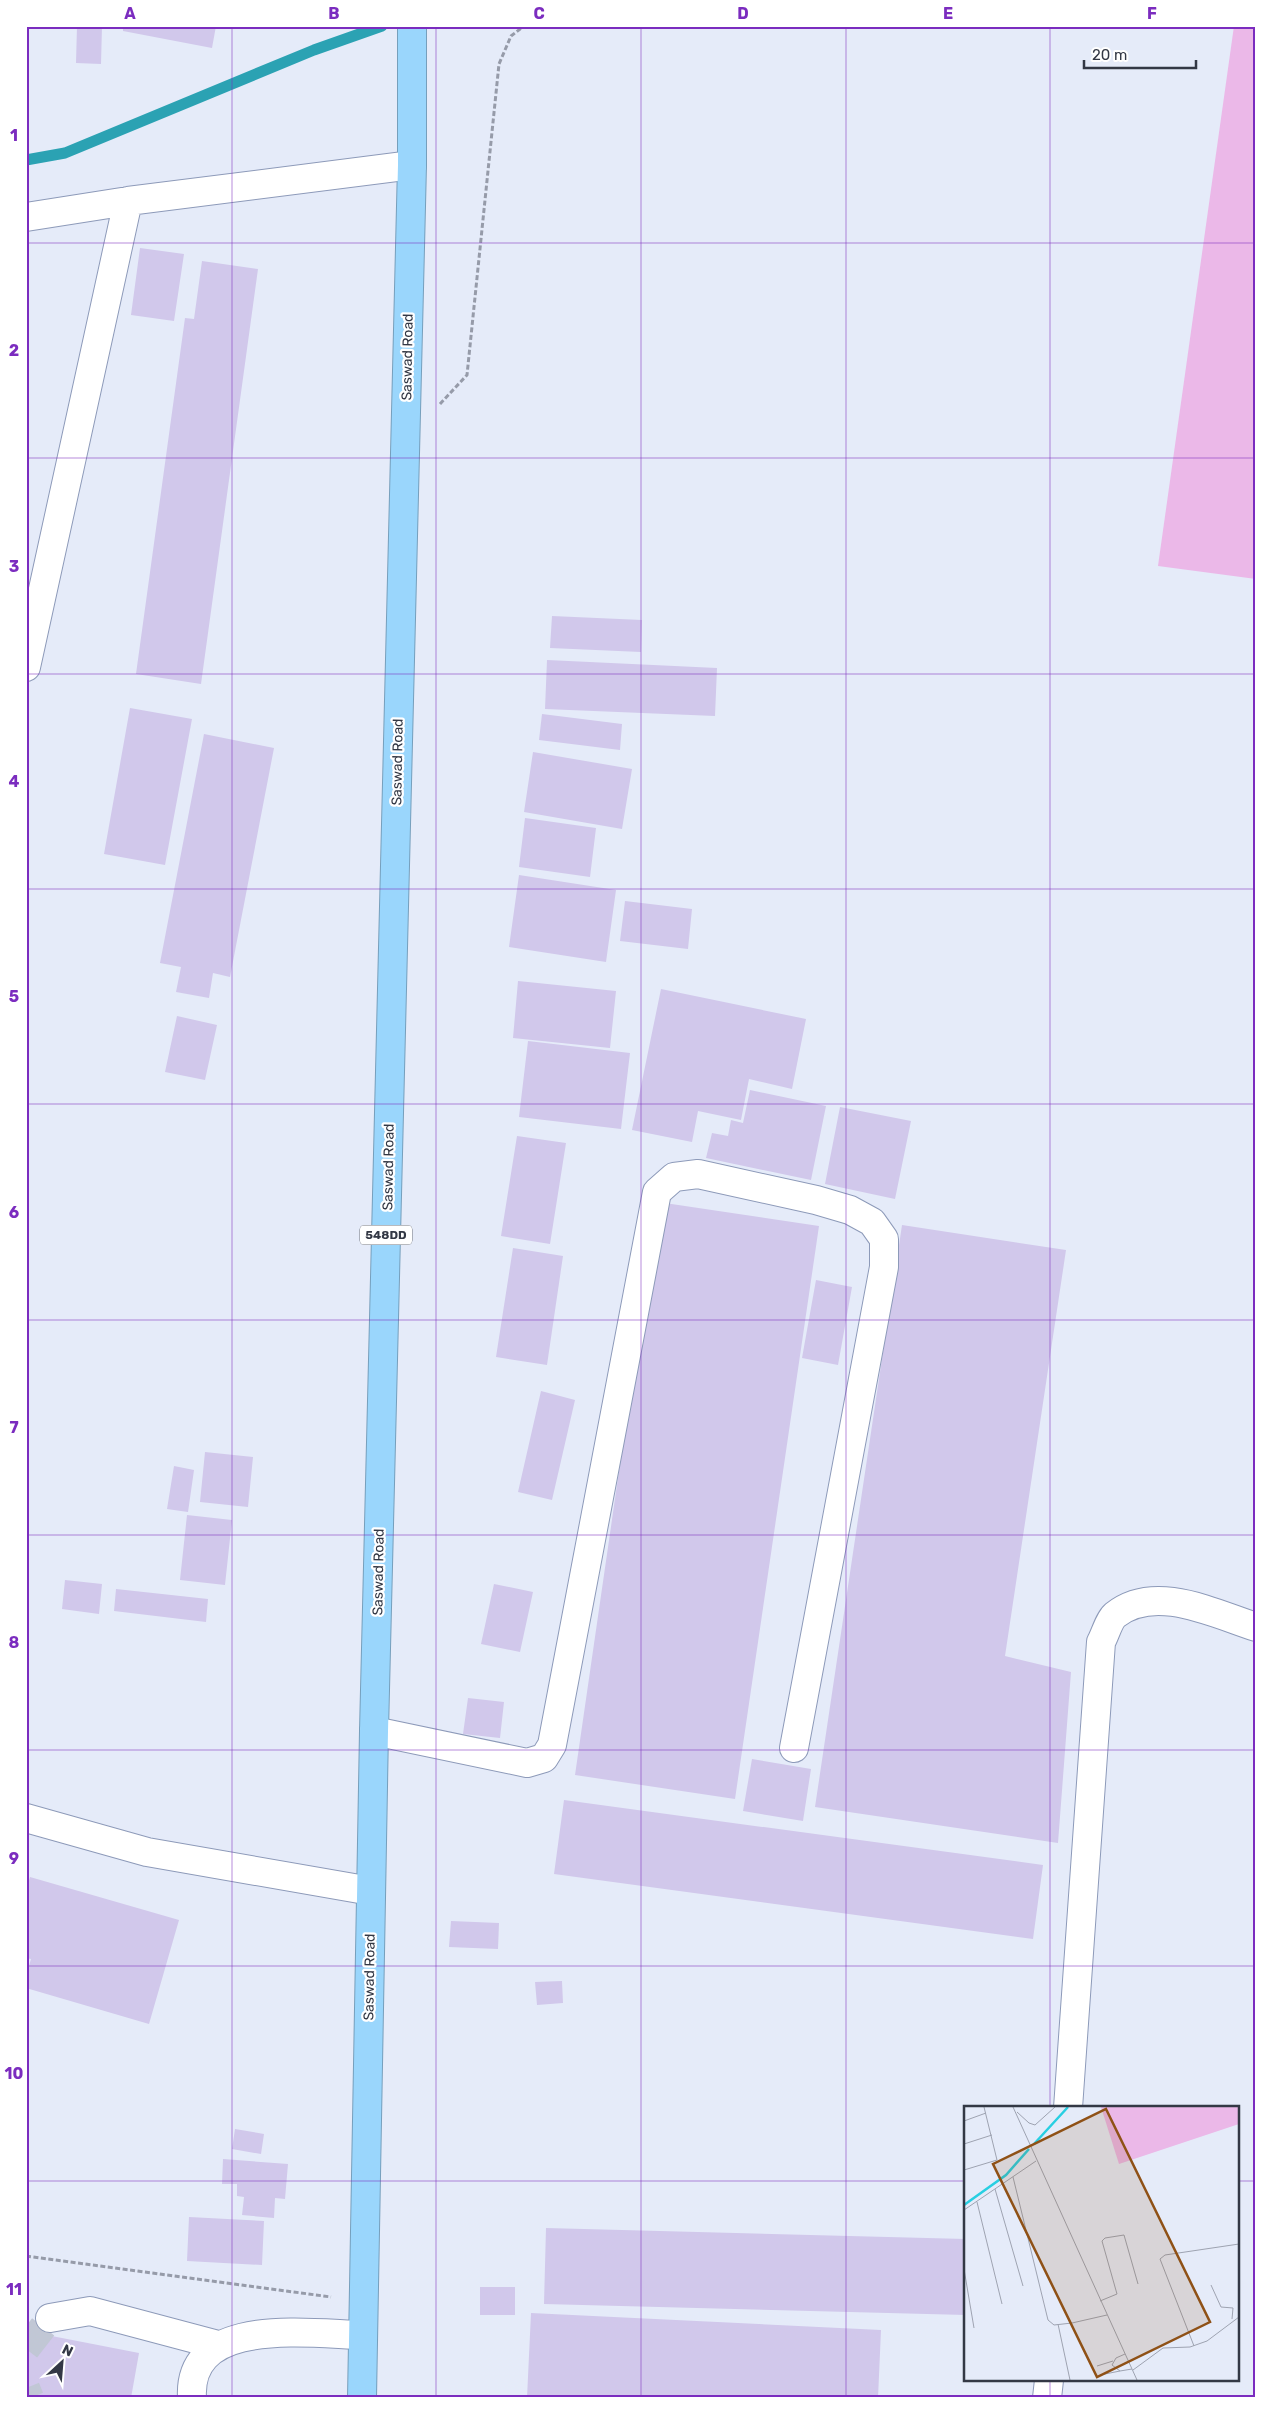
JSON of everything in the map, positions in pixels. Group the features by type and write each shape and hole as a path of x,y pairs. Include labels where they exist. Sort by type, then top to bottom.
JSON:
{"highway":[{"name":"Saswad Road","path":"362,2398 374,1731 412,165 412,26"}],"street":[{"path":"26,217 128,201 412,165"},
{"path":"26,667 128,201"},
{"path":"374,1731 527,1762 544,1758 552,1745 657,1192 674,1177 698,1174 816,1200 850,1210 872,1222 884,1240 884,1267 794,1748"},
{"path":"1068,2106 1101,1642 1114,1616 1141,1603 1172,1601 1256,1627"},
{"path":"26,1818 147,1852 371,1891"},
{"path":"50,2318 90,2311 218,2345"},
{"path":"192,2398 191,2381 197,2364 218,2345 261,2333 363,2335"},
{"path":"1047,2398 1048,2382"}],"path":[{"path":"405,440 467,375 499,64 511,36 524,26"},
{"path":"26,2256 364,2302"}],"shaded area":[{"path":"1234,26 1256,26 1256,579 1158,566"}],"building":[{"path":"77,26 102,26 101,64 76,63"},
{"path":"123,26 216,26 212,48 123,31"},
{"path":"140,248 184,254 174,321 131,315"},
{"path":"202,261 258,269 201,684 136,674 185,318 194,319"},
{"path":"552,616 642,620 641,652 550,648"},
{"path":"547,660 717,668 715,716 545,709"},
{"path":"130,708 192,719 165,865 104,854"},
{"path":"542,714 622,724 620,750 539,740"},
{"path":"204,734 274,748 230,977 213,973 209,998 176,992 181,967 160,963"},
{"path":"533,752 632,769 622,829 524,812"},
{"path":"525,818 596,828 590,877 519,867"},
{"path":"519,875 616,890 606,962 509,947"},
{"path":"625,901 692,909 688,949 620,941"},
{"path":"518,981 616,991 610,1048 513,1038"},
{"path":"661,989 806,1019 792,1089 749,1079 741,1120 698,1111 692,1142 632,1130"},
{"path":"177,1016 217,1025 205,1080 165,1072"},
{"path":"528,1041 630,1053 621,1129 519,1117"},
{"path":"750,1090 826,1106 811,1180 706,1158 712,1133 728,1136 731,1120 743,1123"},
{"path":"840,1107 911,1121 895,1199 825,1184"},
{"path":"517,1136 566,1143 550,1244 501,1236"},
{"path":"658,1202 819,1226 735,1799 575,1775"},
{"path":"902,1225 1066,1250 1005,1656 1071,1672 1058,1843 815,1807"},
{"path":"513,1248 563,1256 547,1365 496,1357"},
{"path":"816,1280 852,1287 838,1365 802,1358"},
{"path":"541,1391 575,1400 552,1500 518,1492"},
{"path":"205,1452 253,1457 248,1507 200,1502"},
{"path":"174,1466 194,1470 188,1512 167,1509"},
{"path":"187,1515 232,1520 225,1585 180,1580"},
{"path":"65,1580 102,1584 99,1614 62,1609"},
{"path":"494,1584 533,1592 520,1652 481,1644"},
{"path":"116,1589 208,1599 206,1622 114,1611"},
{"path":"468,1698 504,1702 500,1738 463,1734"},
{"path":"752,1759 811,1769 803,1821 743,1811"},
{"path":"564,1800 1043,1865 1033,1939 554,1874"},
{"path":"30,1877 179,1920 149,2024 26,1988 26,1976 31,1959 26,1958 26,1891"},
{"path":"451,1921 499,1923 498,1949 449,1947"},
{"path":"562,1981 563,2003 537,2005 535,1982"},
{"path":"235,2129 264,2134 261,2154 232,2149"},
{"path":"223,2159 288,2164 285,2199 275,2198 274,2218 242,2215 244,2197 237,2196 237,2184 222,2184"},
{"path":"189,2217 264,2221 262,2265 187,2261"},
{"path":"546,2228 964,2239 964,2315 544,2304"},
{"path":"480,2287 515,2287 515,2315 480,2315"},
{"path":"531,2313 881,2330 878,2398 527,2398"},
{"path":"26,2331 139,2353 131,2398 26,2398"}],"waterway":[{"path":"26,160 65,153 314,50 382,26"}],"tunnel":[{"path":"26,2349 50,2318"},
{"path":"26,2388 30,2398"}]}
